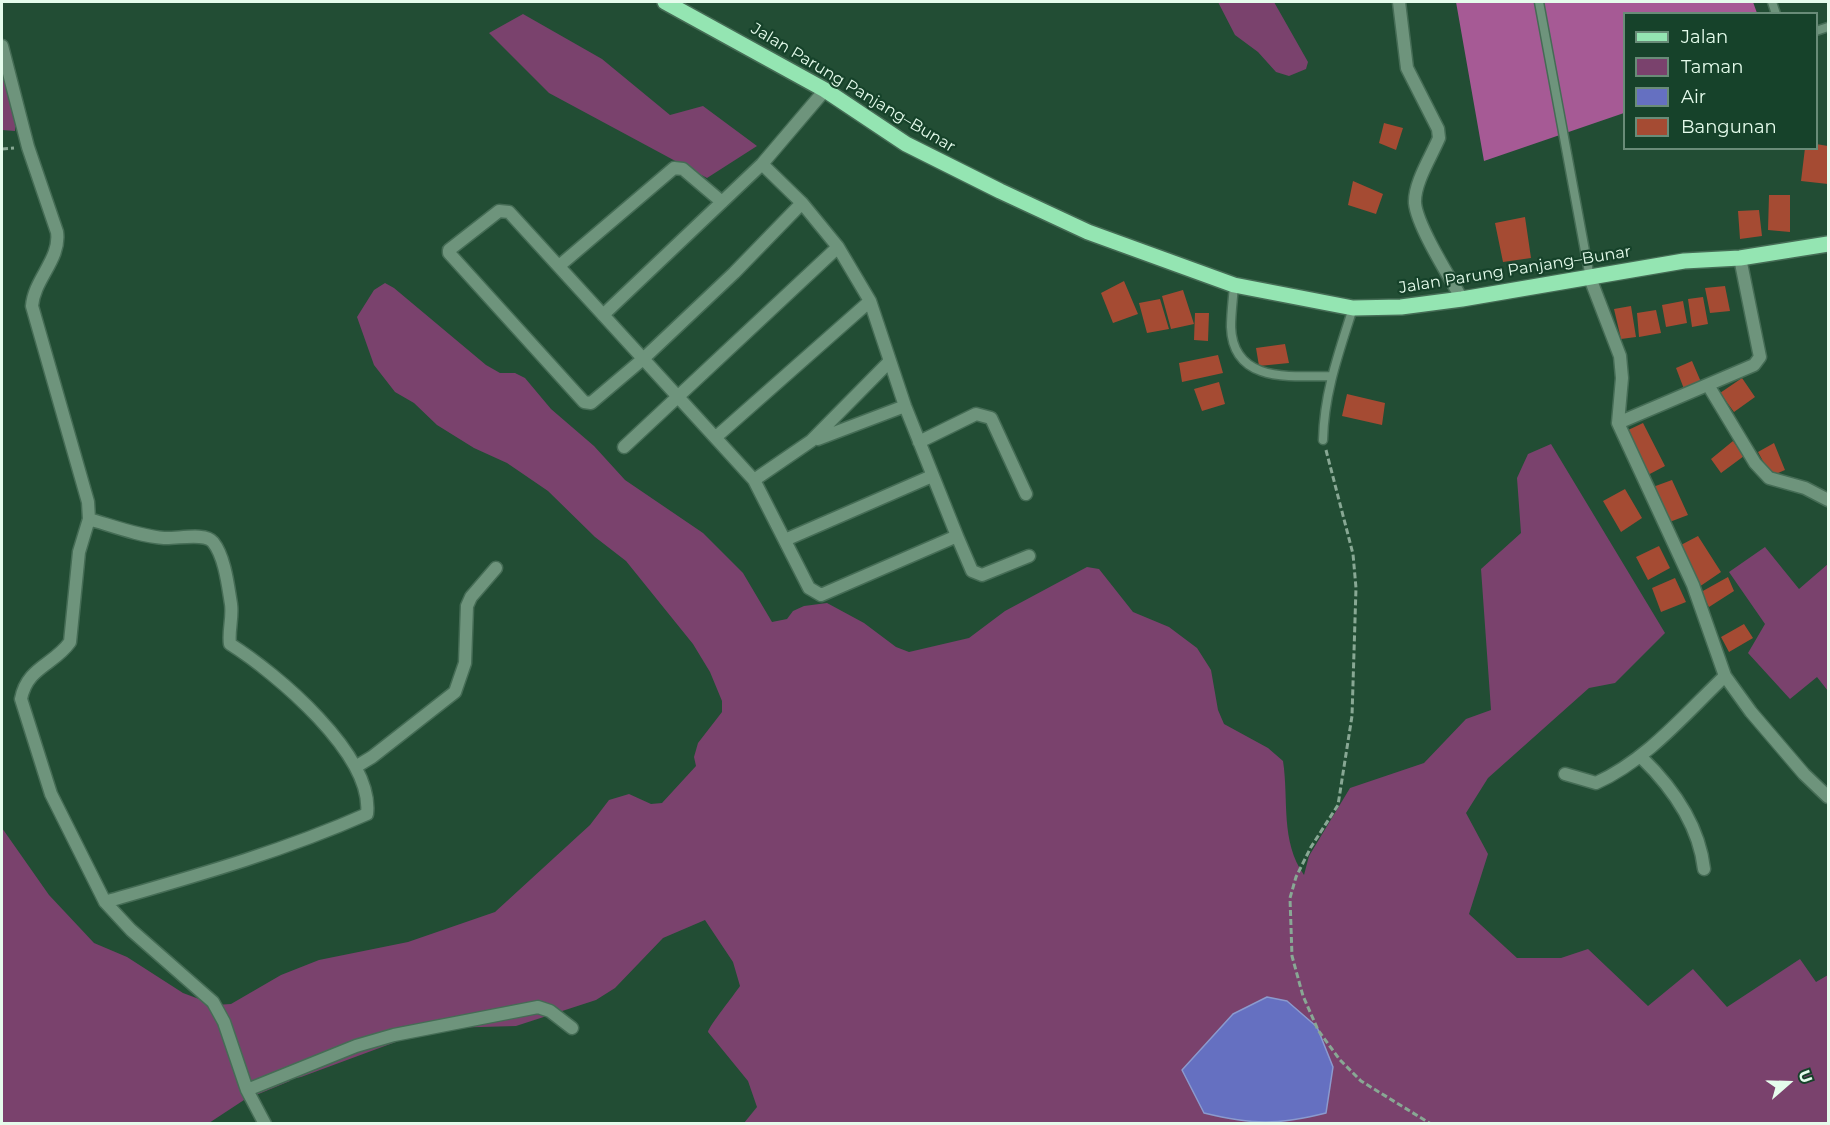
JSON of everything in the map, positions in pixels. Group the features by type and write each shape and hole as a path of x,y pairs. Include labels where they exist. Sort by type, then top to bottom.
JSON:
{"main road":[{"name":"Jalan Parung Panjang–Bunar","path":"664,2 825,90 906,144 1010,196 1135,250 1234,285 1353,308 1401,306 1462,299 1684,261 1740,258 1828,244"}],"street":[{"path":"1399,2 1407,68 1438,129 1439,138 1417,192 1415,205 1432,248 1462,299"},
{"path":"2,46 28,147 57,232 59,246 33,293 32,306 88,502 89,519 79,552 70,642 32,675 24,685 21,699 51,794 105,902 131,930 213,1002 224,1022 247,1090 265,1124"},
{"path":"603,315 762,164 825,90"},
{"path":"762,164 802,203 838,247 870,301 905,406 972,571 982,575 1029,556"},
{"path":"559,266 674,168 683,169 722,202"},
{"path":"802,203 734,273 643,359 598,400 584,402 451,256 449,250 499,211 509,212 643,359 716,437 754,480 809,588 821,595 957,536"},
{"path":"624,447 838,247"},
{"path":"1618,423 1754,365 1761,357 1740,258"},
{"path":"1590,278 1620,356 1622,378 1618,397 1618,423 1693,585 1725,676 1789,756 1828,797"},
{"path":"716,437 870,301"},
{"path":"754,480 812,441 890,361"},
{"path":"1708,385 1755,463 1769,478 1805,488 1828,500"},
{"path":"812,441 905,406"},
{"path":"919,442 976,414 991,418 1026,494"},
{"path":"785,540 932,476"},
{"path":"89,519 164,538 208,538 214,543 221,559 231,604 233,624 229,638 230,644 257,661 338,739 357,766 368,799 367,814 304,842 241,863 105,902"},
{"path":"357,766 372,757 455,692 465,663 467,606 471,597 496,568"},
{"path":"1565,774 1596,783 1621,772 1641,757 1725,676"},
{"path":"1641,757 1670,788 1684,809 1701,845 1704,869"},
{"path":"247,1090 356,1046 442,1023 538,1007 550,1011 572,1028"}],"lane":[{"path":"1539,2 1590,278"},
{"path":"1234,285 1231,330 1236,348 1248,365 1268,375 1331,376"},
{"path":"1323,440 1324,409 1331,376 1353,308"}],"path":[{"path":"1323,440 1353,554 1356,588 1352,716 1338,805 1306,857 1296,877 1290,898 1292,956 1303,996 1318,1030 1340,1060 1361,1081 1431,1124"}],"green space":[{"path":"1218,2 1274,2 1308,62 1306,69 1289,76 1276,72 1258,52 1235,35"},
{"path":"523,14 602,59 670,115 703,106 757,146 707,178 549,93 489,33"},
{"path":"2,56 16,100 15,131 2,130"},
{"path":"385,283 486,365 500,373 515,373 525,378 551,409 594,446 625,480 703,533 743,573 772,622 787,619 793,611 804,606 827,603 864,623 896,647 909,652 969,638 1005,611 1087,567 1099,569 1133,612 1169,627 1197,648 1211,670 1218,710 1224,724 1268,748 1283,761 1288,834 1296,862 1304,875 1309,856 1350,788 1424,763 1466,719 1491,710 1481,569 1521,533 1517,478 1528,454 1551,444 1665,633 1615,683 1589,688 1488,778 1466,813 1488,854 1469,914 1517,958 1561,958 1588,949 1648,1006 1693,969 1727,1007 1800,959 1816,982 1828,975 1828,1123 744,1123 757,1107 748,1081 708,1032 740,986 733,962 705,920 663,938 615,988 596,1000 516,1026 446,1028 401,1040 301,1077 287,1080 290,1081 244,1100 209,1123 2,1123 2,828 49,895 94,943 127,957 183,993 215,1005 231,1004 281,975 319,960 408,942 495,912 590,825 609,800 629,794 651,804 662,803 696,766 694,757 698,743 722,712 722,701 710,672 693,644 626,561 595,537 548,491 507,463 474,448 437,425 414,403 395,392 374,365 357,317 374,290"},
{"path":"1765,547 1799,589 1828,564 1828,691 1817,677 1790,699 1748,653 1765,624 1729,572"}],"shaded area":[{"path":"1456,2 1753,2 1757,12 1623,12 1623,113 1484,161"}],"water":[{"path":"1267,997 1287,1001 1317,1027 1333,1067 1326,1113 1294,1120 1265,1122 1237,1120 1204,1113 1182,1070 1233,1014"}],"building":[{"path":"1384,123 1403,128 1396,150 1379,143"},
{"path":"1818,144 1828,146 1828,184 1801,181 1805,150 1818,150"},
{"path":"1353,181 1383,194 1376,214 1348,205"},
{"path":"1769,195 1790,195 1790,232 1768,230"},
{"path":"1759,210 1762,236 1740,239 1738,211"},
{"path":"1525,217 1531,258 1503,262 1495,223"},
{"path":"1124,281 1138,314 1113,323 1101,293"},
{"path":"1725,286 1730,311 1710,313 1705,288"},
{"path":"1183,290 1194,324 1171,329 1162,296"},
{"path":"1703,297 1708,324 1692,327 1688,299"},
{"path":"1160,299 1169,329 1147,333 1139,303"},
{"path":"1683,301 1687,323 1666,327 1662,305"},
{"path":"1631,306 1636,337 1621,339 1614,309"},
{"path":"1656,310 1661,333 1639,337 1637,313"},
{"path":"1195,313 1209,313 1208,341 1194,340"},
{"path":"1285,344 1289,363 1259,366 1256,348"},
{"path":"1218,355 1223,373 1182,382 1179,363"},
{"path":"1692,361 1701,382 1684,389 1676,368"},
{"path":"1742,378 1755,397 1734,412 1720,393"},
{"path":"1219,382 1225,404 1202,411 1194,389"},
{"path":"1347,394 1385,403 1382,425 1342,416"},
{"path":"1643,423 1665,466 1646,476 1624,432"},
{"path":"1733,441 1744,456 1721,473 1711,459"},
{"path":"1774,443 1785,470 1771,476 1758,452"},
{"path":"1672,480 1688,515 1667,523 1650,488"},
{"path":"1625,489 1642,518 1621,532 1603,501"},
{"path":"1698,536 1721,572 1699,587 1679,546"},
{"path":"1659,546 1670,568 1648,580 1636,557"},
{"path":"1728,577 1734,591 1709,607 1701,592"},
{"path":"1675,578 1686,602 1661,612 1652,588"},
{"path":"1744,624 1753,638 1729,652 1721,637"}]}
